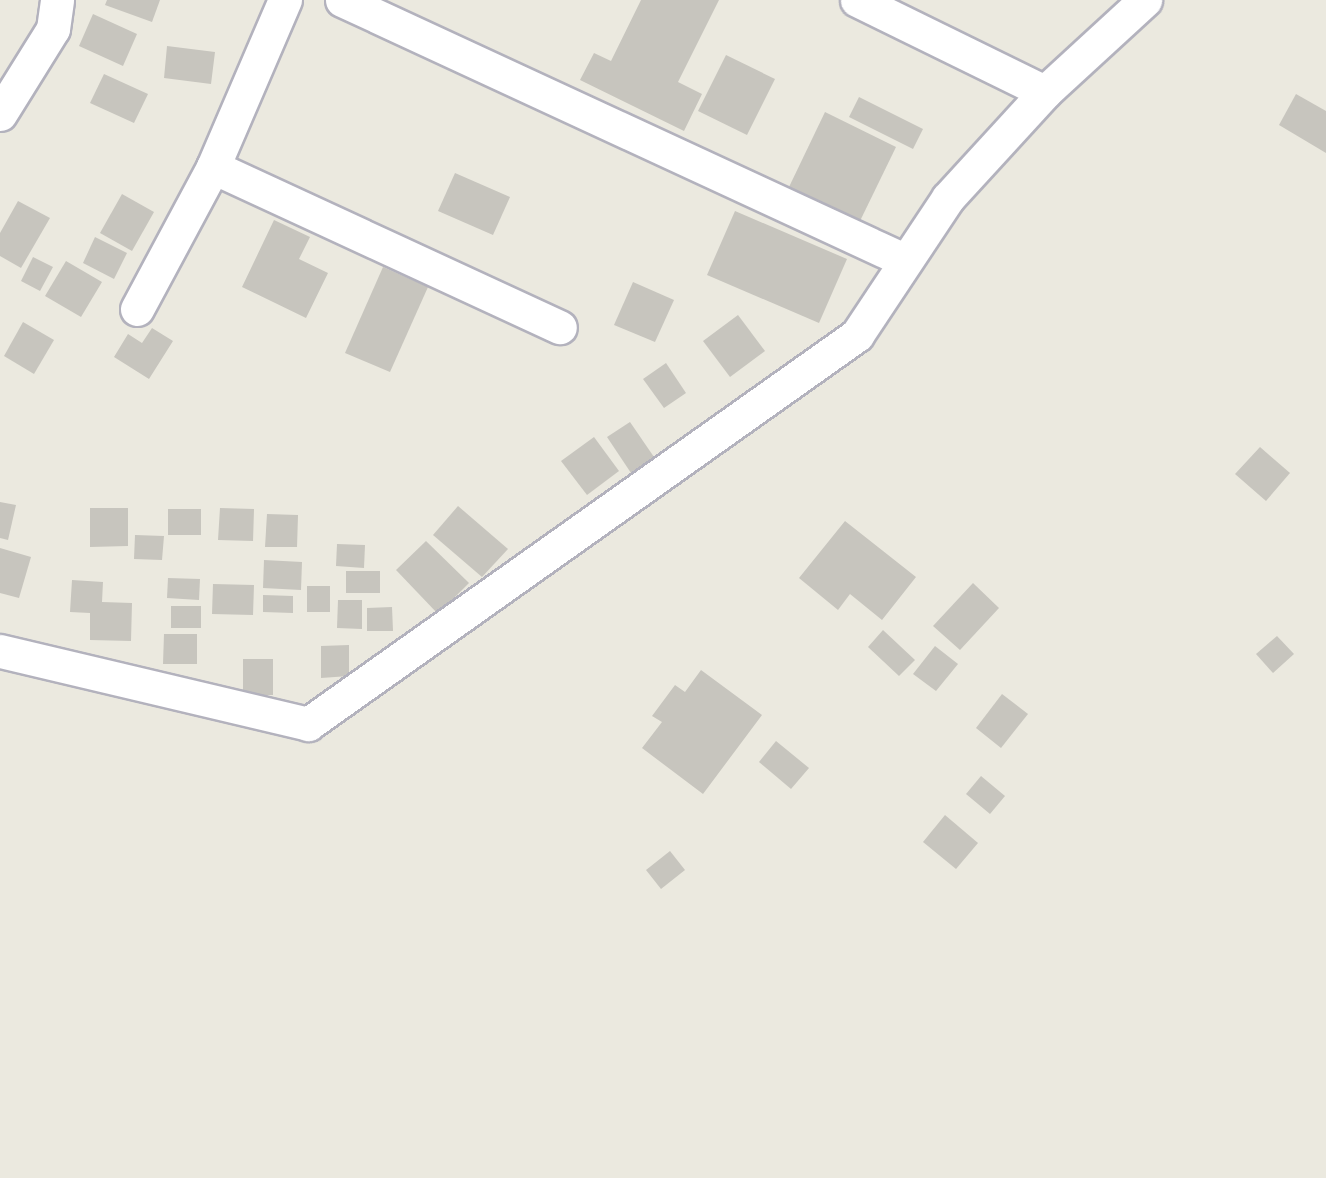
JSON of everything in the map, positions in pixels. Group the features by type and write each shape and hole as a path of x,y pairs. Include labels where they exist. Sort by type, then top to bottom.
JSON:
{"street":[{"path":"0,114 53,29 57,0"},
{"path":"137,309 213,167 285,0"},
{"path":"342,0 906,261"},
{"path":"857,0 1045,92"},
{"path":"0,651 308,724 857,335 948,198 1045,92 1145,0"},
{"path":"213,167 560,327"}],"building":[{"path":"107,0 160,0 152,22 105,5"},
{"path":"641,0 719,0 678,82 702,94 684,131 580,80 594,53 611,61"},
{"path":"93,14 137,34 123,66 79,46"},
{"path":"167,46 215,52 211,84 164,78"},
{"path":"726,55 775,79 747,135 698,111"},
{"path":"104,74 148,94 134,123 90,103"},
{"path":"1296,94 1326,111 1326,153 1279,125"},
{"path":"859,97 923,129 913,149 849,117"},
{"path":"825,112 896,147 860,221 789,187"},
{"path":"455,173 510,197 493,235 438,211"},
{"path":"122,194 154,212 132,251 100,233"},
{"path":"18,201 50,218 21,268 0,256 0,233"},
{"path":"735,211 847,259 819,323 707,275"},
{"path":"274,220 310,237 299,259 328,273 306,318 242,287"},
{"path":"95,237 127,253 114,279 83,263"},
{"path":"33,257 53,267 40,291 21,281"},
{"path":"66,261 102,282 81,317 45,296"},
{"path":"383,267 428,287 390,372 345,353"},
{"path":"633,282 674,300 655,342 614,325"},
{"path":"738,315 765,351 730,377 703,341"},
{"path":"23,322 54,340 34,374 4,356"},
{"path":"152,328 173,341 149,379 114,357 128,334 142,343"},
{"path":"666,363 686,393 664,408 643,379"},
{"path":"630,422 654,457 631,473 607,437"},
{"path":"594,437 619,471 587,495 561,461"},
{"path":"1260,447 1290,473 1266,501 1235,474"},
{"path":"0,502 16,505 8,540 0,538"},
{"path":"458,506 508,549 482,577 433,535"},
{"path":"90,508 128,508 128,546 90,547"},
{"path":"220,508 254,509 253,541 218,540"},
{"path":"168,509 201,509 201,535 168,535"},
{"path":"267,514 298,515 297,547 265,547"},
{"path":"845,521 916,577 882,620 850,594 838,610 799,578"},
{"path":"135,535 164,536 162,560 134,559"},
{"path":"426,541 469,583 438,614 396,570"},
{"path":"337,544 365,545 364,568 336,566"},
{"path":"0,548 31,557 19,598 0,593"},
{"path":"264,560 302,562 301,590 263,588"},
{"path":"346,571 380,571 380,593 346,593"},
{"path":"168,578 200,579 199,600 167,598"},
{"path":"72,580 103,582 102,602 132,603 131,641 90,640 90,613 70,612"},
{"path":"973,583 999,608 960,650 933,626"},
{"path":"213,584 254,585 253,615 212,614"},
{"path":"307,586 330,586 330,612 307,612"},
{"path":"263,595 293,596 293,613 263,612"},
{"path":"338,600 362,600 362,629 337,628"},
{"path":"171,606 201,606 201,628 171,628"},
{"path":"392,607 393,631 367,631 367,608"},
{"path":"883,630 915,660 899,676 868,647"},
{"path":"164,634 197,634 197,664 163,664"},
{"path":"1277,636 1294,654 1273,673 1256,654"},
{"path":"349,645 349,676 321,678 321,646"},
{"path":"935,646 958,664 936,691 913,674"},
{"path":"243,659 273,659 273,695 243,695"},
{"path":"701,670 762,715 703,794 642,748 662,722 652,716 675,685 685,692"},
{"path":"1002,694 1028,714 1001,748 976,728"},
{"path":"776,741 809,768 791,789 759,762"},
{"path":"981,776 1005,796 990,814 966,794"},
{"path":"945,815 978,843 956,869 923,842"},
{"path":"670,851 685,870 661,889 646,870"}]}
